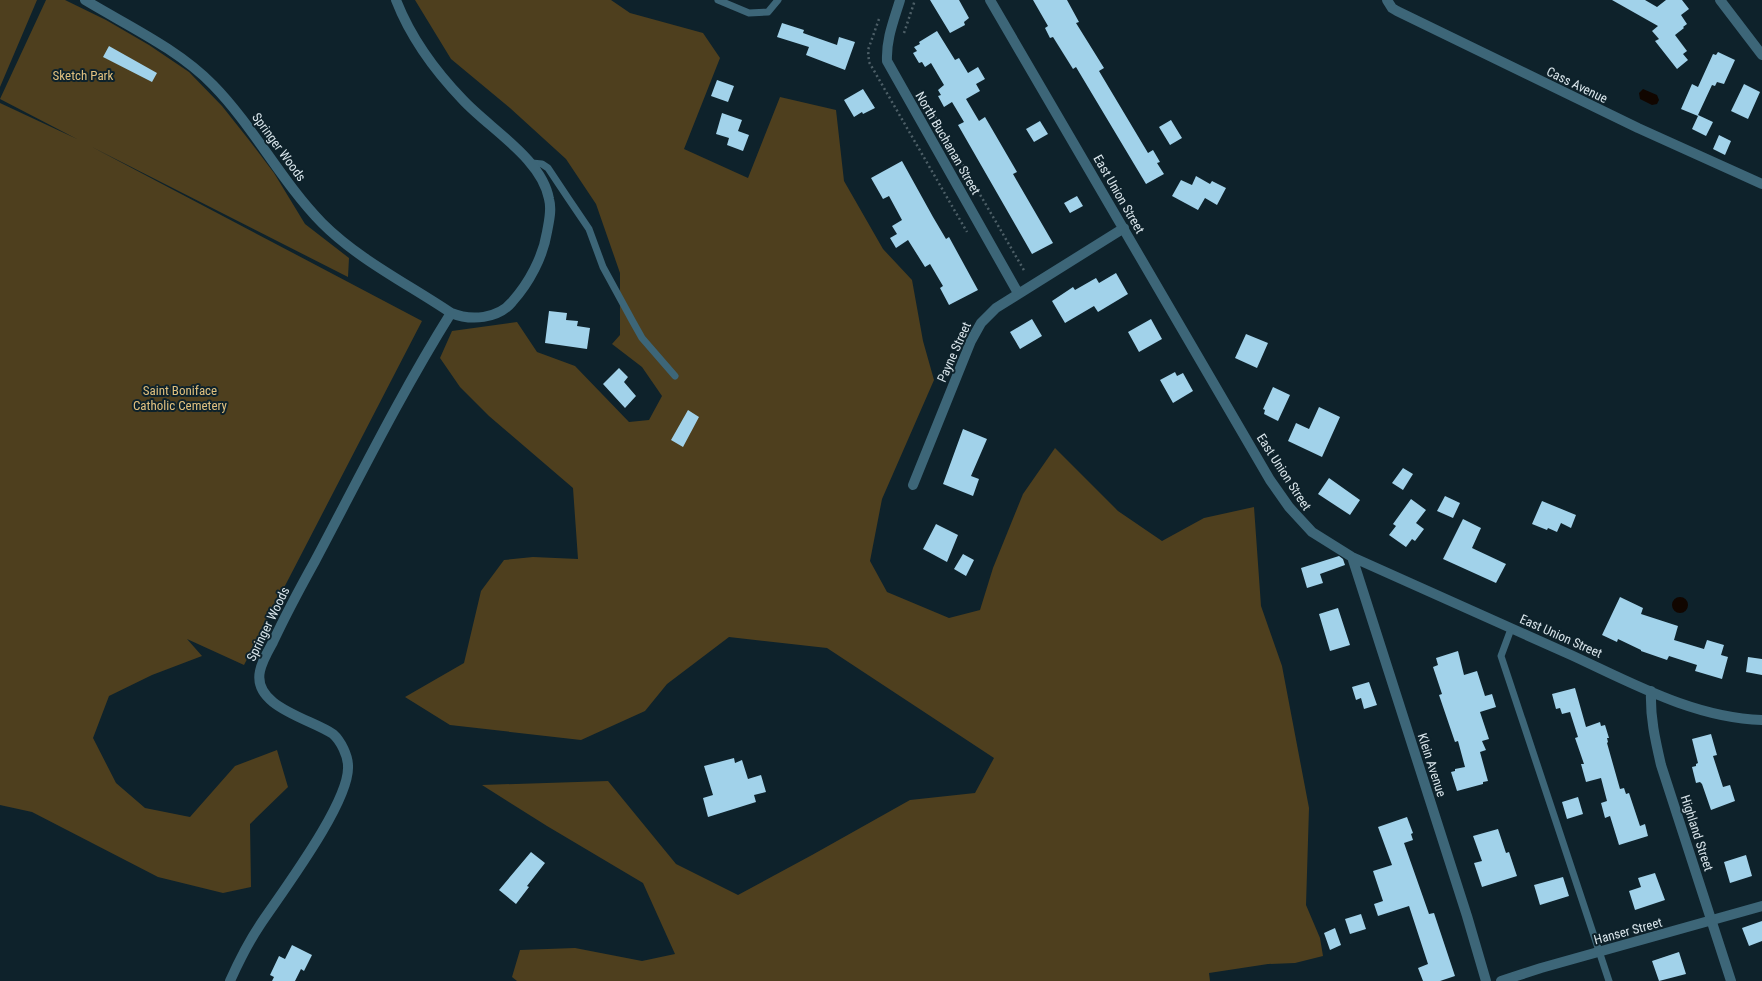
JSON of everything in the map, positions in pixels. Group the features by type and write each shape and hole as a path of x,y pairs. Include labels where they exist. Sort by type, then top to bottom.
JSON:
{"street":[{"name":"Springer Woods","path":"85,0 164,47 190,65 213,84 234,107 302,200 321,222 358,254 451,313 463,318 498,314 510,305 521,292 538,260 546,238 550,214 550,201 542,177 532,163 463,100 434,66 402,17 396,0"},
{"name":"North Buchanan Street","path":"900,0 886,48 888,61 1018,293"},
{"name":"East Union Street","path":"990,0 1278,490 1297,516 1312,532 1352,557 1651,691 1724,717 1762,720"},
{"name":"Cass Avenue","path":"1387,0 1392,8 1397,12 1638,128 1758,183"},
{"path":"1720,0 1762,55"},
{"path":"1758,183 1762,173"},
{"name":"Payne Street","path":"913,485 976,331 988,316 1018,293 1124,228"},
{"name":"Springer Woods","path":"230,981 244,952 338,804 347,778 348,766 346,756 334,735 270,700 262,687 259,673 286,614 424,357 451,313"},
{"name":"Klein Avenue","path":"1352,557 1467,916 1486,981"},
{"name":"Highland Street","path":"1651,691 1650,710 1654,738 1731,981"},
{"name":"Hanser Street","path":"1502,981 1541,968 1762,906"}],"lane":[{"path":"718,0 749,13 768,12 778,0"},
{"path":"532,163 542,164 548,168 589,229 603,267 642,338 675,376"},
{"path":"1511,629 1501,656 1547,790 1609,981"}],"path":[{"path":"904,34 915,0"},
{"path":"917,85 1026,272"}],"green space":[{"path":"0,0 37,0 0,87"},
{"name":"Saint Boniface Catholic Cemetery","path":"46,0 65,0 106,20 149,45 189,72 222,106 249,140 274,173 305,224 349,258 348,277 92,147 422,321 244,665 187,639 202,656 152,675 109,696 93,738 116,783 145,808 190,817 235,766 277,750 288,787 250,824 251,887 223,893 158,877 32,812 0,805 0,103 77,139 0,99"},
{"path":"415,0 611,0 630,13 703,33 720,58 684,149 748,178 780,97 836,110 844,181 883,249 912,280 923,341 934,380 882,499 870,561 887,592 949,618 980,610 993,568 1023,494 1055,448 1118,511 1162,541 1204,518 1254,507 1261,606 1282,666 1309,808 1306,905 1320,938 1323,956 1295,963 1268,964 1209,973 1210,981 517,981 512,977 520,950 575,948 642,961 675,954 643,883 547,826 482,785 608,781 676,864 738,895 910,800 975,793 994,758 827,648 729,637 667,684 645,711 581,740 450,725 405,697 464,663 481,591 504,560 533,557 578,559 573,488 489,416 460,387 440,358 452,331 517,322 537,352 575,366 629,422 649,420 662,396 642,367 612,344 620,335 620,273 596,204 566,159 510,108 451,59"}],"shaded area":[{"path":"1643,89 1657,95 1659,100 1657,104 1652,105 1640,99 1639,93"},
{"path":"1677,597 1683,597 1688,602 1686,611 1683,613 1677,613 1672,608 1672,602"}],"building":[{"path":"930,0 959,0 969,18 964,22 965,25 950,33"},
{"path":"1033,0 1067,0 1079,22 1076,23 1104,68 1099,71 1148,153 1153,150 1160,162 1157,163 1164,174 1146,184 1076,67 1073,69 1053,37 1050,38 1045,28 1048,26"},
{"path":"1612,0 1645,0 1657,7 1666,0 1682,0 1689,9 1681,15 1687,24 1675,35 1687,51 1683,54 1688,60 1677,69 1655,41 1659,39 1652,31 1658,26"},
{"path":"782,23 804,30 803,33 837,45 839,37 855,42 845,70 806,55 809,47 777,37"},
{"path":"937,31 955,60 959,58 968,73 978,67 985,79 976,84 980,91 966,99 979,121 985,117 1017,172 1013,174 1053,243 1032,254 958,125 964,122 952,102 944,107 938,96 941,95 938,90 944,85 931,63 925,67 922,62 919,63 913,53 917,51 914,47 920,44 919,42"},
{"path":"109,46 157,73 152,82 103,57"},
{"path":"1718,52 1735,60 1724,84 1717,82 1715,86 1712,85 1698,115 1713,122 1706,136 1692,129 1698,116 1681,109 1692,84 1698,87 1713,54 1716,55"},
{"path":"717,80 734,86 728,102 711,96"},
{"path":"1744,84 1760,92 1748,119 1731,111"},
{"path":"863,89 875,108 863,114 862,112 854,117 844,100"},
{"path":"722,113 742,120 738,131 749,135 743,151 727,145 729,138 716,134"},
{"path":"1171,120 1182,138 1170,145 1159,127"},
{"path":"1040,121 1048,134 1034,142 1026,129"},
{"path":"1719,135 1731,141 1725,155 1713,149"},
{"path":"902,161 946,239 949,237 978,290 949,305 940,288 943,286 930,264 925,267 908,240 896,248 890,238 897,234 892,226 902,220 889,196 883,199 871,178"},
{"path":"1196,176 1210,184 1212,181 1226,188 1217,205 1205,198 1198,210 1172,196 1181,180 1192,185"},
{"path":"1077,196 1083,206 1070,213 1064,203"},
{"path":"1116,273 1128,294 1098,312 1094,306 1065,323 1052,301 1073,287 1075,290 1096,278 1099,283"},
{"path":"549,311 567,313 566,320 578,321 577,326 590,328 587,349 545,343"},
{"path":"1032,319 1042,336 1020,349 1010,332"},
{"path":"1151,319 1162,339 1139,352 1128,332"},
{"path":"1246,334 1268,343 1257,368 1235,358"},
{"path":"619,368 628,377 624,382 636,396 625,408 603,384"},
{"path":"1175,372 1177,376 1183,373 1193,391 1173,403 1160,380"},
{"path":"1273,387 1290,395 1278,421 1264,414 1265,410 1263,409"},
{"path":"1319,407 1340,417 1322,457 1288,441 1296,423 1309,429"},
{"path":"688,410 699,417 683,447 671,440"},
{"path":"963,429 987,439 971,476 979,479 973,496 943,484"},
{"path":"1403,468 1413,474 1403,490 1392,483"},
{"path":"1329,478 1360,500 1350,515 1318,494"},
{"path":"1445,496 1460,503 1453,518 1437,511"},
{"path":"1411,499 1426,510 1416,523 1424,529 1415,541 1412,539 1406,547 1389,535 1396,526 1393,524"},
{"path":"1542,501 1576,515 1571,528 1561,523 1557,532 1532,524"},
{"path":"1463,519 1481,528 1472,548 1506,564 1496,583 1443,559"},
{"path":"936,524 958,535 947,562 923,549"},
{"path":"963,554 974,560 966,576 954,569"},
{"path":"1339,556 1343,559 1345,565 1320,574 1323,583 1307,588 1301,568"},
{"path":"1620,597 1643,608 1641,614 1678,626 1674,640 1704,649 1707,640 1724,645 1721,655 1728,657 1722,679 1695,671 1697,665 1669,656 1667,660 1641,651 1618,639 1617,642 1602,635"},
{"path":"1338,608 1350,645 1330,651 1319,614"},
{"path":"1458,651 1464,675 1477,671 1485,696 1492,694 1496,707 1480,712 1489,739 1482,741 1486,750 1480,752 1488,781 1483,782 1483,784 1457,791 1451,772 1455,771 1455,769 1465,767 1458,741 1455,742 1439,695 1442,694 1433,667 1438,665 1436,658"},
{"path":"1748,657 1762,659 1762,675 1746,672"},
{"path":"1369,682 1377,705 1364,709 1361,698 1356,700 1352,687"},
{"path":"1575,688 1586,727 1600,722 1601,726 1605,725 1609,738 1607,738 1607,743 1620,789 1624,788 1626,794 1629,793 1640,826 1645,824 1648,836 1619,845 1610,816 1605,818 1601,803 1607,801 1601,778 1586,782 1581,764 1584,764 1575,738 1578,737 1570,712 1562,714 1560,708 1556,709 1552,694"},
{"path":"1711,734 1717,755 1713,756 1723,787 1730,785 1735,801 1711,810 1702,784 1700,782 1696,783 1692,767 1696,766 1698,763 1692,739"},
{"path":"734,758 735,763 742,760 748,779 761,775 766,792 754,795 756,802 708,817 703,798 713,795 704,766"},
{"path":"1578,797 1583,814 1567,819 1562,802"},
{"path":"1407,817 1413,833 1411,834 1413,840 1404,843 1429,914 1434,913 1455,976 1440,981 1423,981 1418,968 1428,964 1409,906 1378,916 1374,904 1383,901 1373,871 1392,865 1378,827"},
{"path":"1498,829 1506,853 1509,852 1517,876 1482,887 1474,863 1482,861 1473,836"},
{"path":"531,852 545,863 527,886 529,887 516,904 499,890"},
{"path":"1746,855 1752,876 1730,883 1724,862"},
{"path":"1655,873 1665,900 1635,910 1629,891 1641,887 1638,878"},
{"path":"1563,877 1569,896 1540,905 1534,885"},
{"path":"1361,914 1366,929 1350,934 1345,919"},
{"path":"1762,921 1762,941 1749,946 1742,928"},
{"path":"1335,928 1341,945 1330,950 1324,933"},
{"path":"292,945 312,955 304,971 301,969 295,981 272,981 274,977 270,975 279,956 285,959"},
{"path":"1679,952 1686,974 1659,981 1652,961"}],"park label":[{"name":"Sketch Park","path":"83,75"}]}
